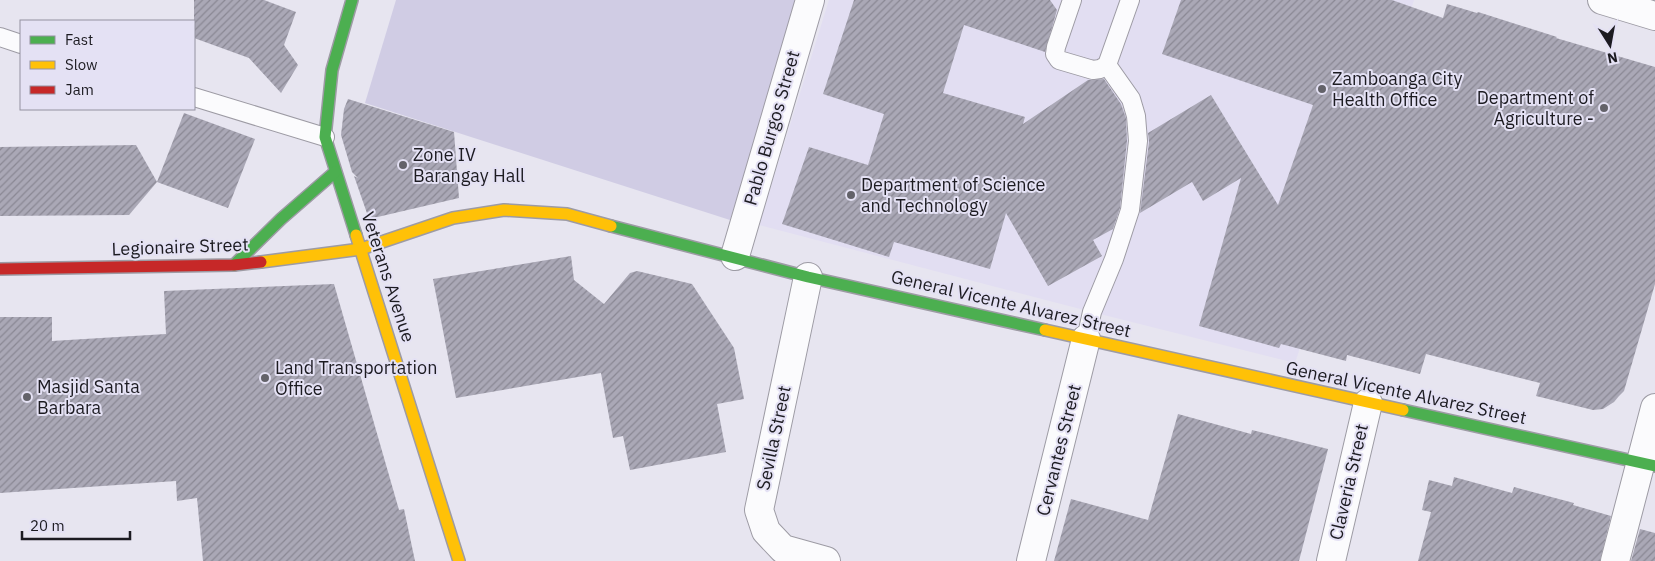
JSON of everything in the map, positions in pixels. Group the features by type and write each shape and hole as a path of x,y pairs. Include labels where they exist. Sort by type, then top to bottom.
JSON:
{"street":[{"name":"Veterans Avenue","path":"352,0 332,70 325,137 459,561"},
{"name":"Pablo Burgos Street","path":"735,256 810,0"},
{"path":"1602,0 1655,16"},
{"path":"234,265 281,219 335,172"},
{"name":"General Vicente Alvarez Street","path":"361,249 453,218 504,210 567,214 735,256 808,277 1648,464"},
{"name":"Legionaire Street","path":"0,270 234,265 361,249"},
{"name":"Sevilla Street","path":"808,277 759,510 766,531 783,549 826,561"},
{"name":"Cervantes Street","path":"1031,561 1086,339"},
{"name":"Claveria Street","path":"1331,561 1368,403"},
{"path":"1615,561 1648,464 1655,408"}],"lane":[{"path":"1072,0 1055,54 1059,60 1093,70 1107,65 1130,0"},
{"path":"0,37 20,44"},
{"path":"1086,339 1092,312 1114,259 1130,210 1138,141 1136,116 1131,99 1107,65"},
{"path":"195,97 325,137"}],"shaded area":[{"path":"396,0 800,0 730,220 365,103"},
{"path":"829,0 1414,0 1295,363 759,225"}],"building":[{"path":"194,0 264,0 296,12 284,45 298,65 281,93 249,58 195,38"},
{"path":"854,0 1050,0 1057,10 1045,52 964,25 943,93 1025,117 1023,124 1088,80 1104,79 1121,104 1126,118 1127,141 1120,208 1113,229 1093,240 1102,256 1048,286 1006,213 990,269 894,242 889,257 782,224 809,147 868,165 884,114 823,94"},
{"path":"1181,0 1392,0 1443,18 1447,4 1655,67 1655,284 1624,391 1614,402 1603,409 1593,410 1536,396 1540,383 1426,354 1420,374 1347,355 1346,361 1281,344 1279,348 1199,326 1241,178 1203,201 1192,182 1140,213 1149,142 1148,133 1211,95 1278,205 1313,105 1162,54"},
{"name":"Zone IV Barangay Hall","path":"348,99 454,132 459,198 369,219 354,176 358,178 352,172 341,135 344,109"},
{"path":"184,113 255,139 228,208 157,182"},
{"path":"136,145 157,182 129,215 0,216 0,147"},
{"path":"571,256 574,280 604,304 630,273 637,271 692,284 734,348 744,399 717,404 726,452 630,470 623,436 613,438 601,373 456,398 433,279"},
{"path":"334,284 399,510 404,509 415,561 203,561 197,498 177,501 176,481 0,493 0,317 52,317 52,341 166,334 164,291"},
{"path":"1178,414 1251,434 1252,430 1328,449 1299,561 1054,561 1071,499 1148,520"},
{"path":"1454,477 1512,493 1514,487 1574,503 1573,505 1611,516 1600,561 1418,561 1431,512 1422,510 1429,480 1452,486"},
{"path":"1640,529 1655,533 1655,561 1631,561"}],"traffic: fast":[{"path":"352,0 332,70 325,137 356,235"},
{"path":"234,265 281,219 335,172"},
{"path":"611,226 808,277 1045,330"},
{"path":"1403,410 1655,466"}],"traffic: slow":[{"path":"261,262 361,249 453,218 504,210 567,214 611,226"},
{"path":"356,235 459,561"},
{"path":"1045,330 1403,410"}],"traffic: jam":[{"path":"0,269 234,265 261,262"}],"place":[{"name":"Zamboanga City Health Office","path":"1322,89"},
{"name":"Department of Agriculture -","path":"1604,108"},
{"name":"Zone IV Barangay Hall","path":"403,165"},
{"name":"Department of Science and Technology","path":"851,195"},
{"name":"Land Transportation Office","path":"265,378"},
{"name":"Masjid Santa Barbara","path":"27,397"}]}
